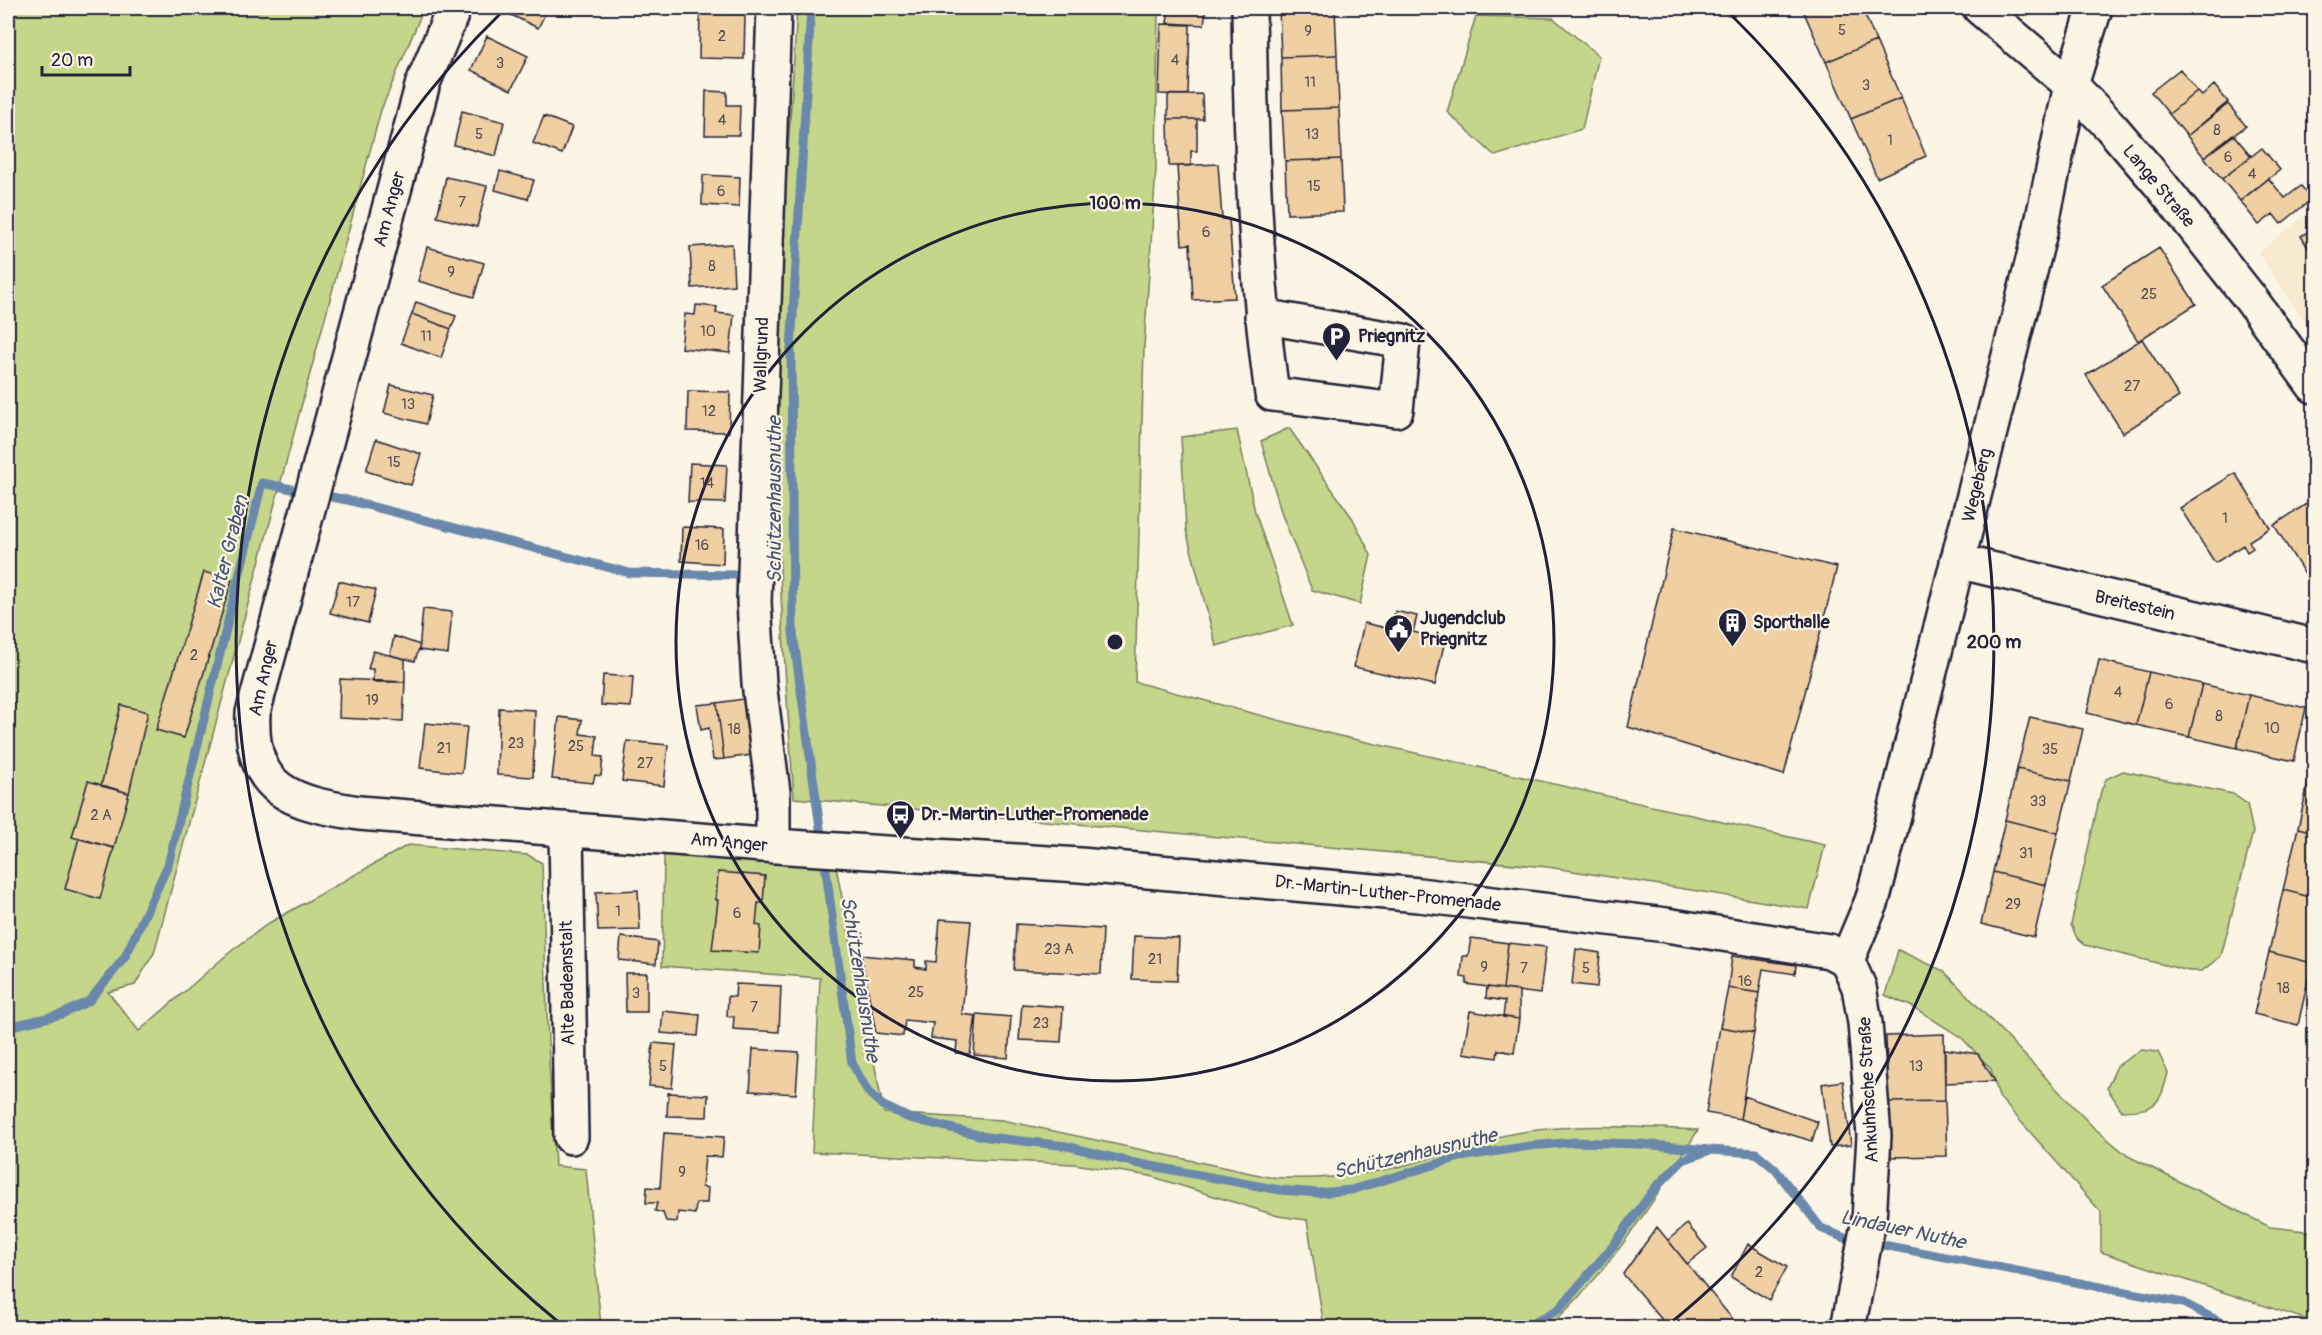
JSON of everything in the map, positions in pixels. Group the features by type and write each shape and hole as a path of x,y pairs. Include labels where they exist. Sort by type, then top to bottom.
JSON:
{"street":[{"name":"Am Anger","path":"454,8 423,83 253,713 251,738 259,762 270,780 289,797 312,806 359,813 851,851"},
{"name":"Wallgrund","path":"774,8 754,602 759,683 781,846"},
{"path":"1249,8 1252,186 1262,316 1272,394 1396,410 1403,341 1262,316"},
{"name":"Lange Straße","path":"1980,8 2071,85 2160,184 2250,298 2314,386"},
{"name":"Wegeberg","path":"1848,960 1872,901 2040,232 2071,85 2095,8"},
{"name":"Breitestein","path":"1957,561 2314,646"},
{"name":"Alte Badeanstalt","path":"566,829 571,1137"},
{"name":"Dr.-Martin-Luther-Promenade","path":"851,851 1080,865 1463,900 1666,925 1829,951 1848,960"},
{"name":"Ankuhnsche Straße","path":"1848,960 1859,987 1867,1046 1874,1136 1869,1220 1848,1328"}],"shaded area":[{"path":"2314,208 2314,336 2258,253"}],"green space":[{"path":"8,8 424,8 381,110 154,953 135,985 108,992 139,1031 230,952 269,923 408,845 528,855 542,863 555,1166 586,1169 601,1327 8,1327"},
{"path":"797,8 1158,8 1156,169 1144,347 1135,682 1331,734 1825,845 1809,909 1548,867 794,798 778,526 777,381"},
{"path":"1476,16 1553,18 1599,56 1582,129 1495,156 1447,112"},
{"path":"1289,428 1353,519 1371,555 1360,604 1312,590 1282,515 1261,441"},
{"path":"1237,430 1255,512 1293,625 1216,646 1186,530 1181,437"},
{"path":"2123,771 2233,794 2247,804 2253,832 2221,956 2202,971 2189,971 2085,945 2077,938 2071,925 2101,791 2106,779"},
{"path":"664,855 836,867 884,1113 1002,1120 1269,1177 1289,1178 1368,1173 1407,1165 1493,1138 1543,1129 1595,1126 1698,1130 1661,1189 1621,1246 1576,1301 1545,1327 1324,1327 1307,1220 1278,1216 1150,1176 1074,1164 812,1152 820,978 662,966"},
{"path":"1898,950 1944,971 2093,1127 2128,1156 2270,1227 2314,1232 2314,1322 2101,1252 2101,1212 1999,1097 1991,1069 1962,1038 1915,1008 1885,995"},
{"path":"2141,1050 2158,1052 2168,1073 2165,1084 2155,1104 2142,1109 2122,1111 2107,1088 2117,1066"}],"building":[{"path":"504,8 548,8 538,28 503,11"},
{"path":"700,8 721,8 721,13 700,13"},
{"path":"1169,8 1206,8 1204,25 1167,23"},
{"path":"1279,8 1335,8 1337,55 1281,57"},
{"path":"1802,8 1862,8 1876,41 1826,62"},
{"path":"700,13 745,14 744,59 699,58"},
{"path":"1161,24 1190,25 1188,95 1159,94"},
{"path":"487,36 528,56 511,90 471,70"},
{"path":"1876,41 1901,98 1851,119 1826,62"},
{"path":"1337,55 1339,108 1282,110 1281,57"},
{"path":"2180,69 2197,91 2169,114 2151,92"},
{"path":"2214,85 2228,102 2187,136 2169,114 2197,91 2202,96"},
{"path":"706,91 727,92 727,105 740,105 739,135 705,135"},
{"path":"1202,94 1203,119 1168,119 1168,95"},
{"path":"1901,98 1926,156 1877,178 1851,119"},
{"path":"2228,104 2246,126 2204,157 2187,136"},
{"path":"1339,108 1341,159 1285,161 1282,110"},
{"path":"462,111 504,122 496,156 454,145"},
{"path":"544,116 572,127 562,154 533,143"},
{"path":"1168,119 1197,119 1197,151 1191,151 1191,166 1169,166"},
{"path":"2233,134 2251,156 2222,179 2204,157"},
{"path":"2262,148 2280,170 2240,201 2222,179"},
{"path":"1341,159 1343,212 1287,214 1285,161"},
{"path":"1218,164 1222,219 1229,219 1235,298 1193,300 1190,244 1182,245 1177,166"},
{"path":"500,171 534,180 528,199 495,190"},
{"path":"703,175 740,177 739,207 702,205"},
{"path":"446,177 487,186 477,227 437,217"},
{"path":"2268,178 2285,198 2301,186 2312,199 2281,224 2273,214 2259,225 2240,201"},
{"path":"2314,228 2314,258 2301,236"},
{"path":"732,244 734,285 692,288 690,247"},
{"path":"427,247 484,263 474,297 418,281"},
{"path":"2159,248 2196,304 2138,341 2102,285"},
{"path":"416,302 456,316 451,329 412,314"},
{"path":"696,305 717,307 716,313 734,315 730,353 681,348 685,314 695,315"},
{"path":"412,314 451,329 441,358 401,343"},
{"path":"2142,339 2179,397 2123,433 2086,375"},
{"path":"391,385 433,395 426,424 384,413"},
{"path":"688,391 730,392 729,432 687,431"},
{"path":"376,439 421,454 411,485 366,471"},
{"path":"690,463 727,465 725,503 688,502"},
{"path":"2235,473 2270,528 2249,541 2253,548 2247,552 2243,545 2215,563 2180,508"},
{"path":"2314,499 2314,577 2309,581 2274,525"},
{"path":"682,527 724,529 723,564 681,561"},
{"name":"Sporthalle","path":"1674,528 1837,567 1784,775 1628,727"},
{"path":"204,572 232,580 184,738 156,730"},
{"path":"339,581 376,590 368,623 330,613"},
{"path":"423,609 452,612 448,654 419,650"},
{"path":"1395,611 1417,616 1413,632 1445,640 1435,685 1354,667 1364,623 1391,629"},
{"path":"394,636 420,645 415,661 390,655"},
{"path":"373,651 405,659 405,682 373,682 373,669 368,669"},
{"path":"2099,660 2149,672 2136,725 2087,713"},
{"path":"2149,672 2202,684 2189,737 2136,725"},
{"path":"603,675 633,677 631,707 601,705"},
{"path":"340,679 405,682 403,721 339,718"},
{"path":"2202,684 2249,695 2237,748 2189,737"},
{"path":"2249,695 2306,708 2294,761 2237,748"},
{"path":"743,699 751,755 724,759 717,703"},
{"path":"717,703 724,759 713,760 709,728 701,730 697,705"},
{"path":"121,705 148,712 129,793 101,786"},
{"path":"499,708 535,710 533,777 497,775"},
{"path":"559,717 582,720 580,734 597,736 595,756 603,757 601,776 595,775 593,783 552,779"},
{"path":"2030,717 2083,729 2071,781 2017,769"},
{"path":"425,723 467,727 462,773 420,768"},
{"path":"627,741 668,745 664,786 622,781"},
{"path":"2312,766 2314,766 2314,832 2298,828"},
{"path":"2017,769 2071,781 2058,833 2005,820"},
{"path":"88,781 129,793 114,848 72,837"},
{"path":"2005,820 2058,833 2046,885 1993,872"},
{"path":"2298,828 2314,832 2314,898 2283,890"},
{"path":"79,838 114,848 100,899 65,889"},
{"path":"718,872 765,876 763,903 758,903 756,925 761,926 759,953 712,950 718,900 716,900"},
{"path":"1993,872 2046,885 2034,937 1981,924"},
{"path":"638,890 640,930 598,931 596,892"},
{"path":"2283,890 2314,898 2312,963 2269,952"},
{"path":"940,919 971,921 962,1014 976,1016 970,1054 956,1053 957,1041 931,1038 933,1023 905,1020 903,1036 876,1033 861,955 915,960 915,967 926,969 926,961 936,962"},
{"path":"1016,924 1103,929 1101,974 1014,970"},
{"path":"1134,936 1179,938 1177,981 1132,979"},
{"path":"621,937 658,942 656,964 619,960"},
{"path":"1471,938 1508,943 1503,989 1466,984 1467,978 1461,977 1463,956 1468,956"},
{"path":"1508,943 1546,947 1540,994 1503,989"},
{"path":"1576,949 1600,953 1597,987 1572,984"},
{"path":"2269,952 2312,963 2298,1025 2254,1014"},
{"path":"1732,956 1796,965 1795,974 1763,969 1759,993 1728,988"},
{"path":"625,973 647,973 647,1012 626,1012"},
{"path":"736,984 781,986 779,1032 733,1029 734,1017 727,1016 728,996 735,997"},
{"path":"1487,987 1519,991 1519,1019 1503,1017 1505,1001 1486,998"},
{"path":"1728,988 1759,993 1754,1033 1720,1027"},
{"path":"1022,1004 1063,1007 1061,1042 1019,1040"},
{"path":"663,1011 700,1015 698,1036 661,1033"},
{"path":"1470,1011 1519,1019 1514,1053 1498,1050 1497,1058 1463,1053"},
{"path":"977,1014 1011,1017 1008,1058 974,1055"},
{"path":"1720,1027 1754,1033 1740,1119 1706,1113"},
{"path":"1944,1034 1945,1101 1888,1102 1886,1036"},
{"path":"653,1043 676,1045 672,1088 649,1086"},
{"path":"753,1049 799,1052 796,1094 750,1091"},
{"path":"1945,1049 1978,1054 1995,1081 1945,1083"},
{"path":"1843,1081 1851,1145 1830,1147 1822,1084"},
{"path":"668,1093 708,1095 707,1117 667,1116"},
{"path":"1744,1096 1818,1122 1812,1141 1740,1119"},
{"path":"1945,1101 1947,1156 1889,1157 1888,1102"},
{"path":"664,1133 724,1137 722,1157 705,1156 702,1187 708,1188 707,1203 696,1203 695,1214 678,1212 677,1222 666,1221 663,1213 655,1211 657,1203 646,1203 647,1187 660,1188"},
{"path":"1687,1224 1707,1248 1687,1264 1668,1240"},
{"path":"1657,1227 1735,1322 1732,1328 1669,1328 1623,1274"},
{"path":"1748,1244 1787,1267 1769,1300 1731,1277"}],"waterway":[{"name":"Schützenhausnuthe","path":"811,8 791,349 793,633 822,842"},
{"name":"Kalter Graben","path":"8,1027 62,1014 89,1001 125,957 168,865 262,483 347,500 630,573 738,575"},
{"name":"Schützenhausnuthe","path":"824,856 852,1063 868,1092 882,1105 909,1118 987,1137 1067,1146 1135,1163 1280,1190 1319,1193 1351,1190 1460,1157 1530,1146 1575,1142 1640,1144 1710,1150"},
{"name":"Lindauer Nuthe","path":"1525,1328 1559,1309 1613,1246 1655,1188 1683,1160 1710,1150 1756,1153 1775,1169 1821,1228 1842,1237 2183,1303 2232,1328"}],"place":[{"name":"Priegnitz","path":"1337,362"},
{"name":"Sporthalle","path":"1732,648"},
{"name":"Jugendclub Priegnitz","path":"1399,654"},
{"name":"Dr.-Martin-Luther-Promenade","path":"900,840"}]}
